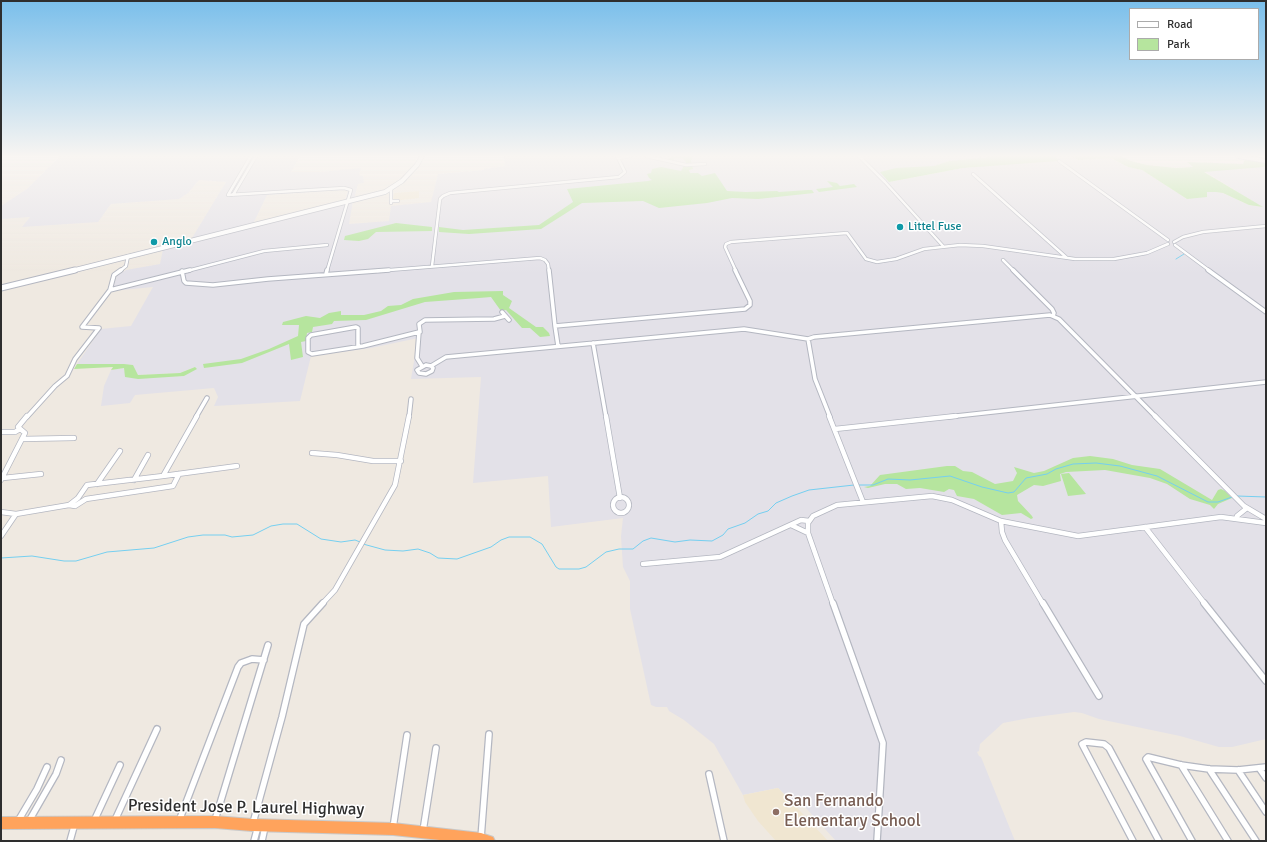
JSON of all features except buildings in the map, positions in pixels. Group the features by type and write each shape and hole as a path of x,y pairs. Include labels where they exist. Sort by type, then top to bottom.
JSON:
{"highway":[{"name":"President Jose P. Laurel Highway","path":"1,824 178,821 215,822 423,831 485,840"}],"street":[{"path":"326,274 350,195"},
{"path":"1,288 370,195"},
{"path":"391,195 391,202 398,201"},
{"path":"432,266 440,199 445,195"},
{"path":"897,195 943,246"},
{"path":"997,195 1067,258"},
{"path":"1105,195 1168,242 1174,243 1266,312"},
{"path":"1174,243 1183,237 1203,232 1266,226"},
{"path":"555,326 745,309 750,306 750,301 725,247 727,243 731,242 847,233 866,259 872,262 893,260 921,250 943,246 977,246 1067,258 1099,260 1128,258 1152,252 1168,242"},
{"path":"110,290 264,251 326,245"},
{"path":"20,429 18,427 19,425 35,406 67,376 75,359 99,328 82,327 110,290 114,275 126,266 128,256"},
{"path":"182,271 184,281 189,284 196,285 534,258 544,260 548,264 558,346"},
{"path":"1003,260 1052,309 1054,313 1053,316"},
{"path":"502,312 509,320"},
{"path":"431,366 433,368 432,371 424,374 418,372 418,368 422,366 431,366 446,357 748,329 808,339 812,337 1045,315 1053,316 1059,319 1239,501 1265,523"},
{"path":"422,366 417,358 420,332 419,324 425,320 494,319 505,316"},
{"path":"358,346 358,328 356,327 310,335 308,338 308,352 311,354 358,346 420,332"},
{"path":"808,339 815,379 864,502"},
{"path":"593,344 620,498"},
{"path":"835,430 1266,382"},
{"path":"163,476 207,398"},
{"path":"254,841 259,825 304,624 309,617 333,594 395,485 401,461 411,399"},
{"path":"1,432 13,432 20,429"},
{"path":"2,479 25,432 20,429"},
{"path":"22,439 74,438"},
{"path":"97,484 120,451"},
{"path":"312,453 373,461 401,461"},
{"path":"134,480 148,455"},
{"path":"69,505 78,498 84,486 237,466"},
{"path":"2,479 41,474"},
{"path":"1,512 16,514 69,505 75,506 86,499 173,486 179,474"},
{"path":"877,841 883,743 808,533 807,526 809,521 815,515 834,506 864,502 939,497 952,500 1002,521 1081,536 1221,517 1265,523"},
{"path":"1237,519 1237,516 1247,508"},
{"path":"1,536 16,514"},
{"path":"643,564 720,556 802,520 809,521"},
{"path":"1002,521 1002,532 1005,540 1099,696"},
{"path":"791,525 808,533"},
{"path":"1145,527 1266,681"},
{"path":"215,822 268,645"},
{"path":"178,821 238,667 245,661 252,659 264,660"},
{"path":"114,822 157,730"},
{"path":"485,840 489,734"},
{"path":"393,829 407,735"},
{"path":"1133,841 1082,744 1086,742 1104,744 1109,748 1159,841"},
{"path":"423,831 436,748"},
{"path":"1192,841 1146,759 1148,757 1181,765 1209,769 1238,770 1266,767"},
{"path":"22,823 56,774 61,760"},
{"path":"93,823 120,765"},
{"path":"1181,765 1228,841"},
{"path":"22,823 47,767"},
{"path":"1259,768 1266,778"},
{"path":"1209,769 1256,841"},
{"path":"1238,770 1266,812"},
{"path":"709,774 724,841"},
{"path":"70,841 75,823"},
{"path":"259,825 262,841"}],"shaded area":[{"path":"17,195 185,195 179,199 111,204 98,222 22,227 30,217 1,219 1,206"},
{"path":"218,195 267,195 253,224 192,238"},
{"path":"347,195 355,195 354,199 345,201"},
{"path":"394,195 419,195 419,198 393,201"},
{"path":"433,195 1181,195 1187,199 1198,195 1228,195 1249,205 1262,207 1243,195 1266,195 1266,739 1232,747 1219,747 1180,736 1099,719 1074,712 1003,723 980,744 979,751 977,752 981,757 1015,841 836,841 804,806 788,798 778,788 743,795 714,744 684,720 669,711 667,707 656,707 651,705 630,609 630,581 623,567 621,536 623,518 551,527 548,476 473,483 481,377 411,379 418,338 371,348 311,356 300,401 214,406 218,397 214,388 135,395 130,403 101,406 104,386 111,370 124,368 126,377 184,376 195,367 180,373 138,375 132,365 77,364 101,329 131,326 153,287 112,291 117,276 126,270 160,264 163,249 353,201 349,224 389,221 391,206 431,202"},
{"name":"San Fernando Elementary School","path":"778,788 828,841 776,841 758,821 745,802 743,795"}],"green space":[{"path":"570,195 793,195 758,199 732,198 707,203 659,208 643,201 582,203 541,229 469,234 439,232 439,227 463,230 539,225 573,202"},
{"path":"1181,195 1207,195 1207,197 1187,199"},
{"path":"1228,195 1243,195 1263,207 1249,205"},
{"path":"396,223 432,227 432,231 376,232 368,239 359,241 344,240 345,236"},
{"path":"503,291 503,295 512,301 509,308 536,327 543,327 550,336 540,337 530,328 522,328 506,310 501,311 491,297 425,302 366,320 334,321 332,324 313,327 312,332 307,333 306,341 301,342 303,357 291,360 289,344 242,363 204,368 203,364 241,359 269,349 298,336 299,325 282,325 283,322 306,316 320,318 329,313 341,311 341,315 364,315 381,311 388,306 401,305 413,299 454,292"},
{"path":"77,364 133,365 138,375 180,373 195,367 197,369 184,376 138,379 125,377 124,368 111,370 113,367 74,369"},
{"path":"1090,456 1113,459 1132,465 1160,469 1212,500 1218,490 1221,489 1232,498 1218,504 1214,509 1210,505 1190,499 1167,484 1150,478 1105,470 1066,472 1060,474 1061,481 1043,486 1034,485 1017,495 1018,501 1032,516 1033,518 1031,519 1021,513 1002,515 974,499 957,496 954,490 949,489 944,492 920,488 906,489 897,484 885,484 868,488 864,487 870,486 880,475 947,466 955,466 963,471 972,472 995,484 1013,481 1017,473 1014,467 1034,473 1044,471 1073,458"},
{"path":"1069,473 1086,494 1068,496 1061,474"}],"waterway":[{"path":"1176,259 1184,254"},
{"path":"857,485 873,485 888,479 910,480 950,476 982,487 1008,493 1014,492 1026,478 1047,474 1056,469 1073,464 1096,463 1120,466 1157,476 1208,502 1218,502 1232,497"},
{"path":"363,544 385,550 403,551 418,549 430,553 438,558 457,559 491,547 501,540 509,537 530,537 542,544 556,567 559,569 579,569 586,567 606,552 619,549 633,549 643,541 651,538 675,542 690,540 712,541 723,535 728,529 745,523 758,514 768,511 776,503 792,496 809,490 854,485"},
{"path":"1237,496 1266,497"},
{"path":"1,558 32,556 64,561 76,561 107,552 154,548 188,537 203,535 225,535 232,537 253,535 271,526 283,524 297,524 321,539 341,542 355,540 360,542"}],"place":[{"name":"Littel Fuse","path":"900,227"},
{"name":"Anglo","path":"154,242"},
{"name":"San Fernando Elementary School","path":"776,812"}]}
